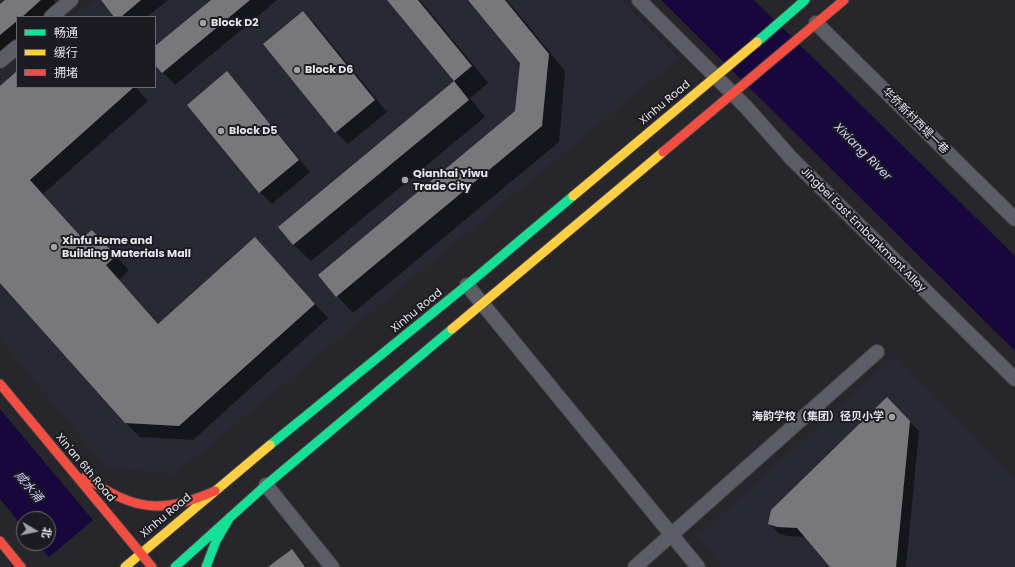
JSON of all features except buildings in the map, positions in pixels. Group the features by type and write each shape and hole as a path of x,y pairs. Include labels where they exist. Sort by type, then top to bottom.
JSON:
{"main road":[{"path":"174,567 266,485 844,0"},
{"name":"Xinhu Road","path":"125,567 215,491 467,286 719,74 797,5"},
{"name":"Xin'an 6th Road","path":"0,384 152,567"},
{"path":"64,461 95,484 134,504 165,506 180,504 196,500 215,491"},
{"path":"206,567 216,539 230,517"},
{"path":"0,541 21,567"},
{"path":"11,554 14,567"}],"street":[{"path":"52,16 71,0"},
{"name":"Jingbei East Embankment Alley","path":"639,0 737,91 796,164 1015,379"},
{"name":"华侨新村西堤一巷","path":"811,27 1015,219"},
{"path":"0,61 16,48"},
{"path":"467,286 698,567"},
{"path":"635,567 877,352"},
{"path":"266,485 332,567"}],"shaded area":[{"path":"93,0 621,0 679,58 175,474 106,468 0,339 0,81 16,67 16,88 156,88 156,16 74,16"},
{"name":"海韵学校（集团）径贝小学","path":"896,356 1015,478 1015,567 722,567 697,537"}],"water":[{"name":"Xixiang River","path":"661,0 754,0 1015,256 1015,351"},
{"name":"咸水涌","path":"0,409 93,520 49,557 44,551 56,551 56,511 16,511 16,518 0,499"}],"traffic: fast":[{"path":"757,42 805,0"},
{"path":"270,445 467,285 573,196"},
{"path":"175,567 266,485 452,329"},
{"path":"206,567 216,541 230,517"}],"traffic: slow":[{"path":"573,196 757,42"},
{"path":"452,329 663,152"},
{"path":"125,567 270,445"}],"traffic: jam":[{"path":"663,152 844,0"},
{"path":"0,384 152,567"},
{"path":"85,477 118,496 133,502 148,505 163,506 178,504 196,499 215,491"},
{"path":"0,541 21,567"}],"place":[{"name":"Block D2","path":"203,23"},
{"name":"Block D6","path":"297,70"},
{"name":"Block D5","path":"221,131"},
{"name":"Qianhai Yiwu Trade City","path":"405,180"},
{"name":"Xinfu Home and Building Materials Mall","path":"54,247"},
{"name":"海韵学校（集团）径贝小学","path":"892,417"}]}
